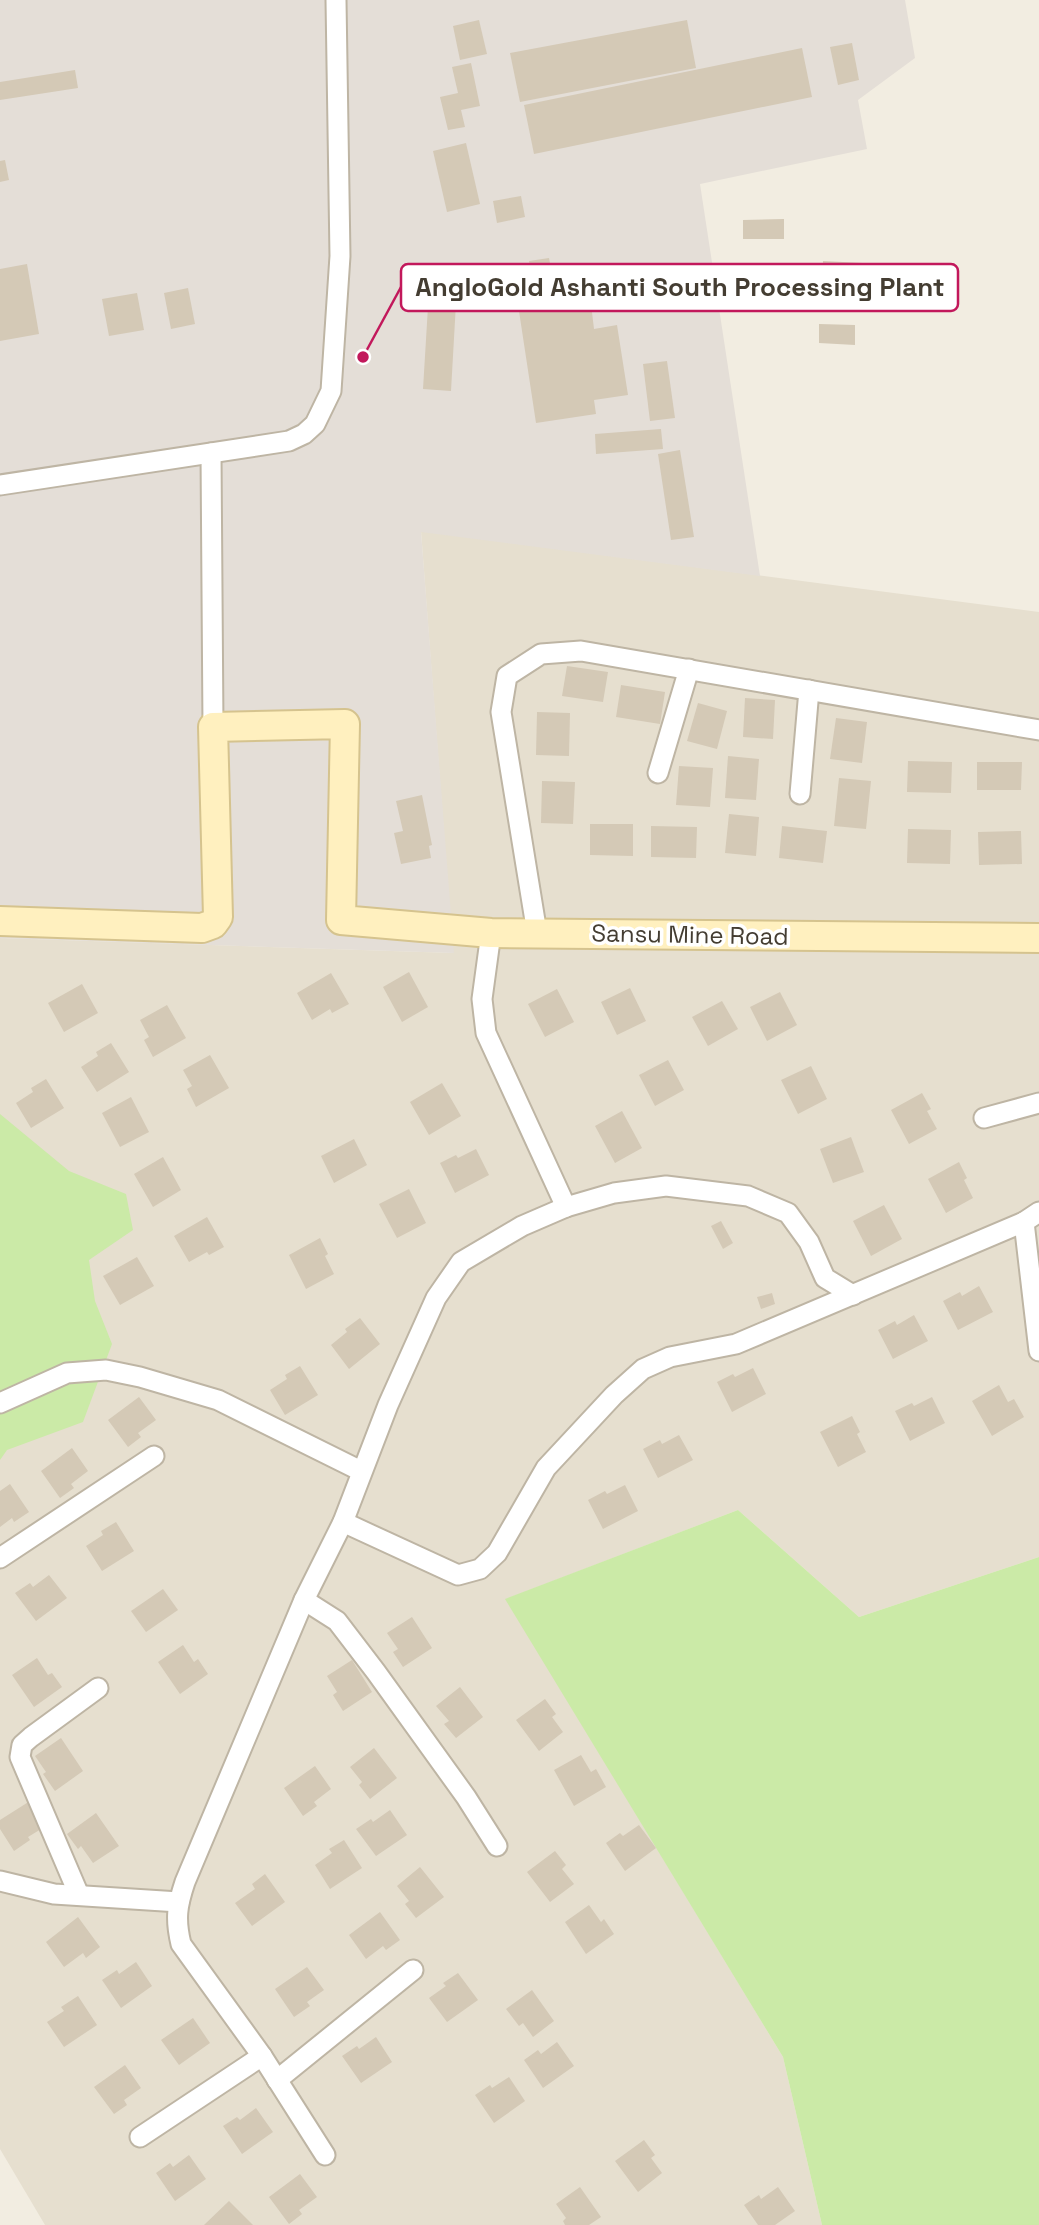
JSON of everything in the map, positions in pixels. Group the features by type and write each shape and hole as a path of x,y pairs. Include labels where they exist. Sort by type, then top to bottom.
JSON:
{"street":[{"path":"0,485 289,441 304,434 315,424 331,391 340,256 336,0"},
{"path":"0,921 202,928 213,924 218,918 213,727 211,453"},
{"path":"537,933 501,712 507,676 541,654 581,651 1039,730"},
{"path":"658,773 689,669"},
{"path":"800,794 809,690"},
{"name":"Sansu Mine Road","path":"213,727 345,724 341,920 491,933 1039,938"},
{"path":"491,933 482,999 486,1033 566,1208"},
{"path":"984,1118 1039,1103"},
{"path":"325,2155 262,2056 181,1944 176,1923 185,1882 304,1600 343,1522 388,1405 436,1298 461,1262 522,1226 614,1193 666,1186 748,1196 788,1213 809,1242 825,1278 853,1295"},
{"path":"343,1522 458,1575 480,1569 497,1552 546,1468 614,1395 643,1370 670,1357 736,1344 1032,1217 1039,1351"},
{"path":"0,1404 67,1373 106,1370 218,1400 362,1471"},
{"path":"0,1558 154,1456"},
{"path":"304,1600 337,1621 458,1786 498,1846"},
{"path":"79,1895 20,1757 22,1745 31,1737 98,1688"},
{"path":"0,1881 54,1894 179,1902"},
{"path":"277,2080 413,1970"},
{"path":"140,2137 262,2056"}],"shaded area":[{"path":"0,0 905,0 915,58 858,100 867,149 700,184 760,576 421,532 454,953 0,938"},
{"path":"421,531 1039,612 1039,1557 859,1617 738,1510 506,1599 783,2057 822,2225 45,2225 0,2149 0,938 453,953"}],"green space":[{"path":"0,1114 69,1171 126,1194 133,1230 89,1260 95,1301 112,1344 83,1422 7,1450 0,1460"},
{"path":"738,1510 859,1617 1039,1557 1039,2225 822,2225 783,2057 505,1599"}],"building":[{"path":"479,20 487,54 460,60 453,26"},
{"path":"687,20 696,68 520,102 510,53"},
{"path":"852,43 859,80 838,85 830,47"},
{"path":"802,48 812,97 534,154 524,105"},
{"path":"471,63 480,106 461,110 465,127 448,130 440,97 458,93 452,67"},
{"path":"75,70 78,88 0,100 0,82"},
{"path":"466,143 480,204 447,212 433,151"},
{"path":"5,160 9,180 0,182 0,161"},
{"path":"521,196 525,217 497,223 493,201"},
{"path":"784,219 784,239 743,239 743,220"},
{"path":"549,258 552,273 609,268 614,300 591,304 594,329 617,325 628,395 594,400 596,414 536,423 517,298 506,299 502,271 530,267 529,261"},
{"path":"823,261 863,263 862,292 822,290"},
{"path":"27,264 39,334 0,341 0,269"},
{"path":"188,288 195,324 171,329 164,293"},
{"path":"429,290 458,292 451,391 423,389"},
{"path":"137,293 144,330 109,336 102,299"},
{"path":"819,324 855,325 855,345 819,343"},
{"path":"667,361 675,418 650,421 643,364"},
{"path":"661,429 663,449 596,454 595,434"},
{"path":"680,450 694,537 671,540 658,454"},
{"path":"567,666 608,672 603,702 562,696"},
{"path":"621,685 665,692 660,724 616,717"},
{"path":"745,698 775,700 773,739 743,737"},
{"path":"698,703 727,711 717,749 687,741"},
{"path":"537,712 570,713 569,756 536,755"},
{"path":"836,718 867,722 862,763 830,759"},
{"path":"728,756 759,759 756,800 725,798"},
{"path":"908,761 952,762 951,793 907,792"},
{"path":"977,762 1022,762 1021,790 977,790"},
{"path":"679,766 713,768 710,807 676,805"},
{"path":"839,778 871,781 866,829 834,826"},
{"path":"542,781 575,782 573,824 541,823"},
{"path":"422,795 432,845 429,846 431,858 401,864 394,833 403,831 396,801"},
{"path":"729,814 759,817 756,856 725,853"},
{"path":"590,824 633,824 633,856 590,855"},
{"path":"651,826 697,827 696,858 651,857"},
{"path":"782,826 827,831 823,863 779,858"},
{"path":"908,829 951,830 950,864 907,863"},
{"path":"1021,831 1022,864 979,865 978,832"},
{"path":"409,972 428,1007 402,1022 383,987"},
{"path":"331,973 349,1004 332,1013 330,1009 312,1020 297,993"},
{"path":"82,984 98,1013 64,1032 48,1003"},
{"path":"630,988 646,1021 617,1035 601,1002"},
{"path":"557,989 574,1022 545,1037 528,1004"},
{"path":"780,992 797,1025 767,1041 750,1007"},
{"path":"722,1001 738,1029 708,1046 692,1017"},
{"path":"167,1005 186,1038 153,1057 144,1040 149,1037 140,1020"},
{"path":"111,1043 129,1072 97,1092 81,1067 98,1056 96,1052"},
{"path":"210,1055 229,1088 196,1107 187,1089 192,1086 183,1070"},
{"path":"668,1060 684,1090 655,1106 639,1075"},
{"path":"811,1066 827,1099 798,1114 781,1080"},
{"path":"46,1079 64,1108 31,1128 16,1103 33,1092 31,1088"},
{"path":"442,1083 461,1116 429,1135 410,1102"},
{"path":"922,1093 931,1109 927,1111 937,1129 909,1144 891,1110"},
{"path":"131,1097 149,1132 120,1147 102,1113"},
{"path":"622,1111 642,1148 615,1163 595,1126"},
{"path":"851,1137 864,1172 833,1183 820,1149"},
{"path":"354,1139 367,1165 334,1183 321,1156"},
{"path":"476,1149 489,1175 455,1193 440,1163"},
{"path":"163,1157 181,1190 153,1207 134,1174"},
{"path":"959,1162 973,1198 946,1213 928,1179"},
{"path":"409,1189 426,1223 397,1238 379,1204"},
{"path":"884,1205 902,1239 871,1256 853,1221"},
{"path":"207,1217 224,1247 209,1255 207,1252 189,1262 174,1236"},
{"path":"721,1221 733,1243 723,1249 711,1226"},
{"path":"320,1238 334,1274 306,1289 289,1255"},
{"path":"137,1257 154,1286 120,1305 103,1276"},
{"path":"979,1286 993,1312 958,1330 943,1301 960,1292 962,1296"},
{"path":"772,1293 775,1304 761,1309 757,1297"},
{"path":"914,1315 928,1341 893,1359 878,1330 895,1321 897,1325"},
{"path":"360,1318 380,1344 349,1369 331,1345 347,1332 345,1329"},
{"path":"300,1366 318,1395 285,1415 270,1390 287,1379 285,1375"},
{"path":"753,1368 766,1394 732,1412 717,1382"},
{"path":"999,1385 1008,1402 1014,1399 1024,1417 992,1436 972,1401"},
{"path":"139,1397 156,1420 138,1433 141,1437 128,1447 108,1420"},
{"path":"932,1397 945,1423 910,1441 895,1411"},
{"path":"852,1416 866,1452 838,1467 820,1432"},
{"path":"679,1435 693,1460 658,1478 643,1449 660,1440 662,1444"},
{"path":"72,1448 88,1471 71,1484 74,1488 60,1498 41,1471"},
{"path":"10,1484 29,1512 14,1522 12,1518 0,1527 0,1491"},
{"path":"625,1485 638,1511 603,1529 588,1500"},
{"path":"116,1522 134,1551 102,1571 86,1546 103,1535 101,1531"},
{"path":"49,1575 67,1598 36,1621 15,1593 30,1583 33,1587"},
{"path":"163,1589 178,1610 146,1632 131,1611"},
{"path":"412,1617 432,1648 403,1667 393,1652 398,1649 387,1633"},
{"path":"183,1645 194,1662 198,1659 208,1674 180,1694 158,1662"},
{"path":"37,1658 48,1675 52,1673 62,1687 34,1707 12,1675"},
{"path":"352,1660 372,1692 343,1711 333,1695 337,1692 327,1676"},
{"path":"460,1687 483,1717 456,1738 444,1724 449,1721 436,1706"},
{"path":"545,1699 556,1714 552,1717 563,1732 539,1751 516,1720"},
{"path":"61,1738 83,1771 55,1791 35,1756"},
{"path":"374,1748 397,1778 370,1799 359,1785 362,1782 350,1767"},
{"path":"581,1755 591,1772 596,1769 606,1787 574,1806 554,1770"},
{"path":"315,1766 331,1789 314,1802 317,1806 303,1816 284,1788"},
{"path":"30,1801 46,1826 28,1837 30,1840 14,1851 0,1829 0,1820"},
{"path":"390,1810 407,1835 376,1856 356,1829 371,1819 373,1822"},
{"path":"96,1813 119,1846 93,1863 81,1846 78,1849 67,1834"},
{"path":"639,1825 656,1848 625,1871 606,1843"},
{"path":"344,1840 362,1868 330,1889 315,1865 332,1853 329,1849"},
{"path":"555,1851 566,1865 562,1869 574,1884 550,1902 527,1872"},
{"path":"420,1867 444,1897 416,1918 405,1904 409,1901 397,1886"},
{"path":"265,1874 285,1902 252,1926 235,1903 255,1889 252,1884"},
{"path":"589,1905 601,1922 604,1919 614,1934 586,1954 565,1922"},
{"path":"380,1912 400,1940 386,1950 383,1946 366,1959 349,1935"},
{"path":"78,1917 100,1947 86,1958 83,1953 64,1967 46,1942"},
{"path":"136,1962 152,1986 121,2008 102,1980 117,1970 119,1974"},
{"path":"307,1967 324,1990 307,2002 310,2006 294,2017 275,1989"},
{"path":"458,1973 478,2000 447,2022 429,1998 446,1986 443,1983"},
{"path":"532,1990 554,2021 533,2037 523,2023 519,2026 506,2009"},
{"path":"78,1996 97,2025 64,2047 47,2022 64,2011 61,2007"},
{"path":"193,2018 210,2043 179,2065 161,2040"},
{"path":"376,2037 392,2062 361,2083 342,2056 357,2046 359,2049"},
{"path":"557,2042 574,2066 543,2088 524,2060 538,2050 541,2054"},
{"path":"125,2065 141,2088 124,2100 127,2105 114,2114 94,2087"},
{"path":"509,2077 525,2101 494,2123 475,2095"},
{"path":"256,2108 273,2132 242,2154 223,2126 237,2117 240,2120"},
{"path":"644,2140 655,2155 651,2158 662,2173 638,2192 615,2161"},
{"path":"189,2155 206,2179 175,2201 156,2173 170,2163 173,2167"},
{"path":"300,2174 317,2197 299,2210 302,2214 289,2224 269,2197"},
{"path":"580,2187 601,2217 589,2225 565,2225 563,2221 566,2218 556,2204"},
{"path":"778,2187 795,2211 775,2225 758,2225 744,2205 759,2195 761,2199"},
{"path":"229,2201 253,2225 204,2225"}],"place":[{"name":"AngloGold Ashanti South Processing Plant","path":"363,357"}]}
